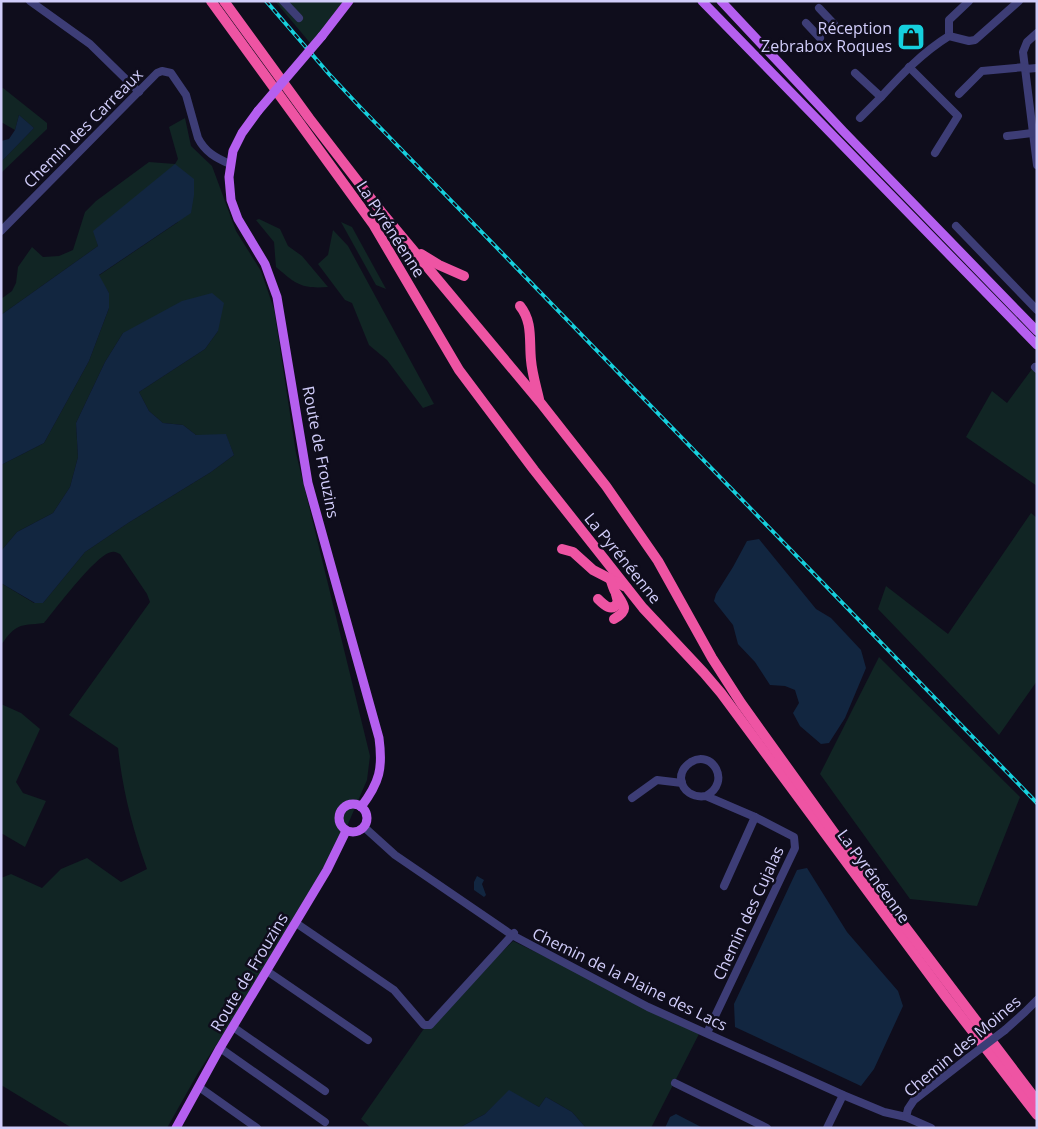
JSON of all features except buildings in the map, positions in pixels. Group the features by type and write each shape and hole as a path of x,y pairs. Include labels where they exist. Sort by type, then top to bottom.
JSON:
{"highway":[{"name":"La Pyrénéenne","path":"211,1 373,224 459,370 534,470 643,608 721,693 957,1013 1037,1115"},
{"name":"La Pyrénéenne","path":"224,1 309,118 414,251 540,402 606,486 658,561 712,658 741,703 835,834 1037,1101"},
{"path":"414,251 464,276"},
{"path":"520,306 529,324 532,367 540,402"},
{"path":"562,549 573,552 623,601 622,613 614,619"},
{"path":"598,598 606,606 616,606 618,602 602,556"},
{"path":"592,570 626,587"}],"main road":[{"name":"Route de Frouzins","path":"349,1 238,139 230,164 229,186 233,207 241,225 261,257 277,297 308,483 379,738 379,776 375,787 361,807"},
{"path":"702,1 1037,345"},
{"path":"720,1 1037,332"},
{"path":"357,804 364,810 367,818 364,827 356,832 346,831 338,820 340,811 348,805 357,804"},
{"name":"Route de Frouzins","path":"176,1128 220,1048 327,870 346,831"}],"street":[{"path":"30,1 90,44 139,92"},
{"path":"283,1 299,18"},
{"path":"950,36 950,20 968,1"},
{"path":"860,118 909,67 935,45 950,36 969,41 975,40 1018,1"},
{"path":"819,8 834,24"},
{"path":"806,23 820,38"},
{"path":"1037,32 1027,42 1023,52 1037,165"},
{"path":"909,67 958,116 935,153"},
{"path":"959,94 982,71 1037,68"},
{"name":"Chemin des Carreaux","path":"1,231 157,73 162,71 171,73 186,96 201,144 212,156 230,164"},
{"path":"855,73 880,97"},
{"path":"1007,136 1032,133"},
{"path":"956,226 1037,310"},
{"path":"682,783 682,772 688,764 697,759 709,762 714,766 719,776 715,789 706,796"},
{"name":"Chemin des Cujalas","path":"632,798 657,780 682,783 685,789 693,796 706,796 756,817 794,837 795,848 707,1033"},
{"path":"724,886 756,817"},
{"name":"Chemin de la Plaine des Lacs","path":"364,827 395,855 513,934 648,1007 843,1095 884,1112 906,1117"},
{"path":"296,923 394,990 424,1025 430,1025 513,934"},
{"path":"267,971 368,1040"},
{"name":"Chemin des Moines","path":"931,1128 906,1117 908,1109 914,1100 1005,1030 1037,1000"},
{"path":"233,1027 325,1092"},
{"path":"220,1048 325,1122"},
{"path":"675,1083 767,1128"},
{"path":"199,1087 257,1128"},
{"path":"827,1128 843,1095"}],"green space":[{"path":"275,1 345,1 311,44"},
{"path":"3,88 47,123 47,129 1,173 1,162 34,128 19,115 15,130 1,122 1,89"},
{"path":"185,118 191,146 212,166 236,231 261,271 274,309 296,453 370,756 367,780 348,824 271,961 198,1073 167,1128 72,1128 1,1085 1,878 11,874 42,888 61,869 87,858 121,882 147,869 129,809 118,748 69,715 150,602 147,594 120,554 112,552 97,561 87,571 44,623 15,629 1,645 1,583 34,603 43,603 85,552 211,472 234,455 226,435 196,435 183,425 163,423 149,411 139,392 205,349 218,331 123,333 105,362 76,423 78,457 70,487 53,513 17,532 1,551 1,465 44,443 89,361 109,308 109,293 98,276 178,222 94,231 98,246 1,315 1,299 12,291 16,283 18,267 32,247 43,257 59,256 73,250 85,212 96,201 149,162 175,164 178,159 169,127"},
{"path":"259,219 280,229 288,246 302,256 328,287 311,287 299,284 276,267 274,242 256,220"},
{"path":"341,222 352,227 386,289 376,285"},
{"path":"333,230 348,246 434,404 423,408 387,360 369,345 352,303 345,300 318,264 328,255"},
{"path":"1035,365 1037,366 1037,486 966,437 992,391 1007,403"},
{"path":"1031,513 1037,518 1037,681 999,735 878,609 886,586 948,634"},
{"path":"879,657 1020,797 977,906 910,899 820,774"},
{"path":"1,704 21,713 40,729 16,782 23,793 46,801 25,847 1,833"},
{"path":"513,941 700,1032 651,1128 586,1128 572,1112 546,1097 539,1107 509,1091 485,1114 459,1128 371,1128 361,1119 423,1030"}],"water":[{"path":"19,115 34,128 1,162 1,141 9,139 15,130"},
{"path":"175,164 194,179 191,213 99,275 109,293 109,308 89,361 44,443 1,465 1,315 98,246 93,231"},
{"path":"212,293 224,303 218,331 205,349 139,392 149,411 163,423 183,425 196,435 226,434 234,455 211,472 85,552 43,603 35,603 1,583 1,551 17,532 53,513 70,487 78,457 76,423 105,362 123,333 182,301"},
{"path":"759,539 816,609 831,618 861,650 866,668 845,718 829,743 821,744 800,726 793,713 799,703 795,690 785,686 770,685 755,662 738,644 733,625 714,601 716,594 747,541"},
{"path":"807,868 847,932 898,991 903,1006 874,1069 861,1086 735,1027 734,1004 797,870"},
{"path":"477,876 484,880 482,884 486,895 484,897 474,890 474,882"},
{"path":"509,1090 539,1107 546,1097 572,1112 586,1128 459,1128 485,1114"},
{"path":"676,1114 703,1128 665,1128 670,1117"}],"railway":[{"path":"266,1 360,107 1037,803"}],"place":[{"name":"Réception Zebrabox Roques","path":"911,37"}]}
